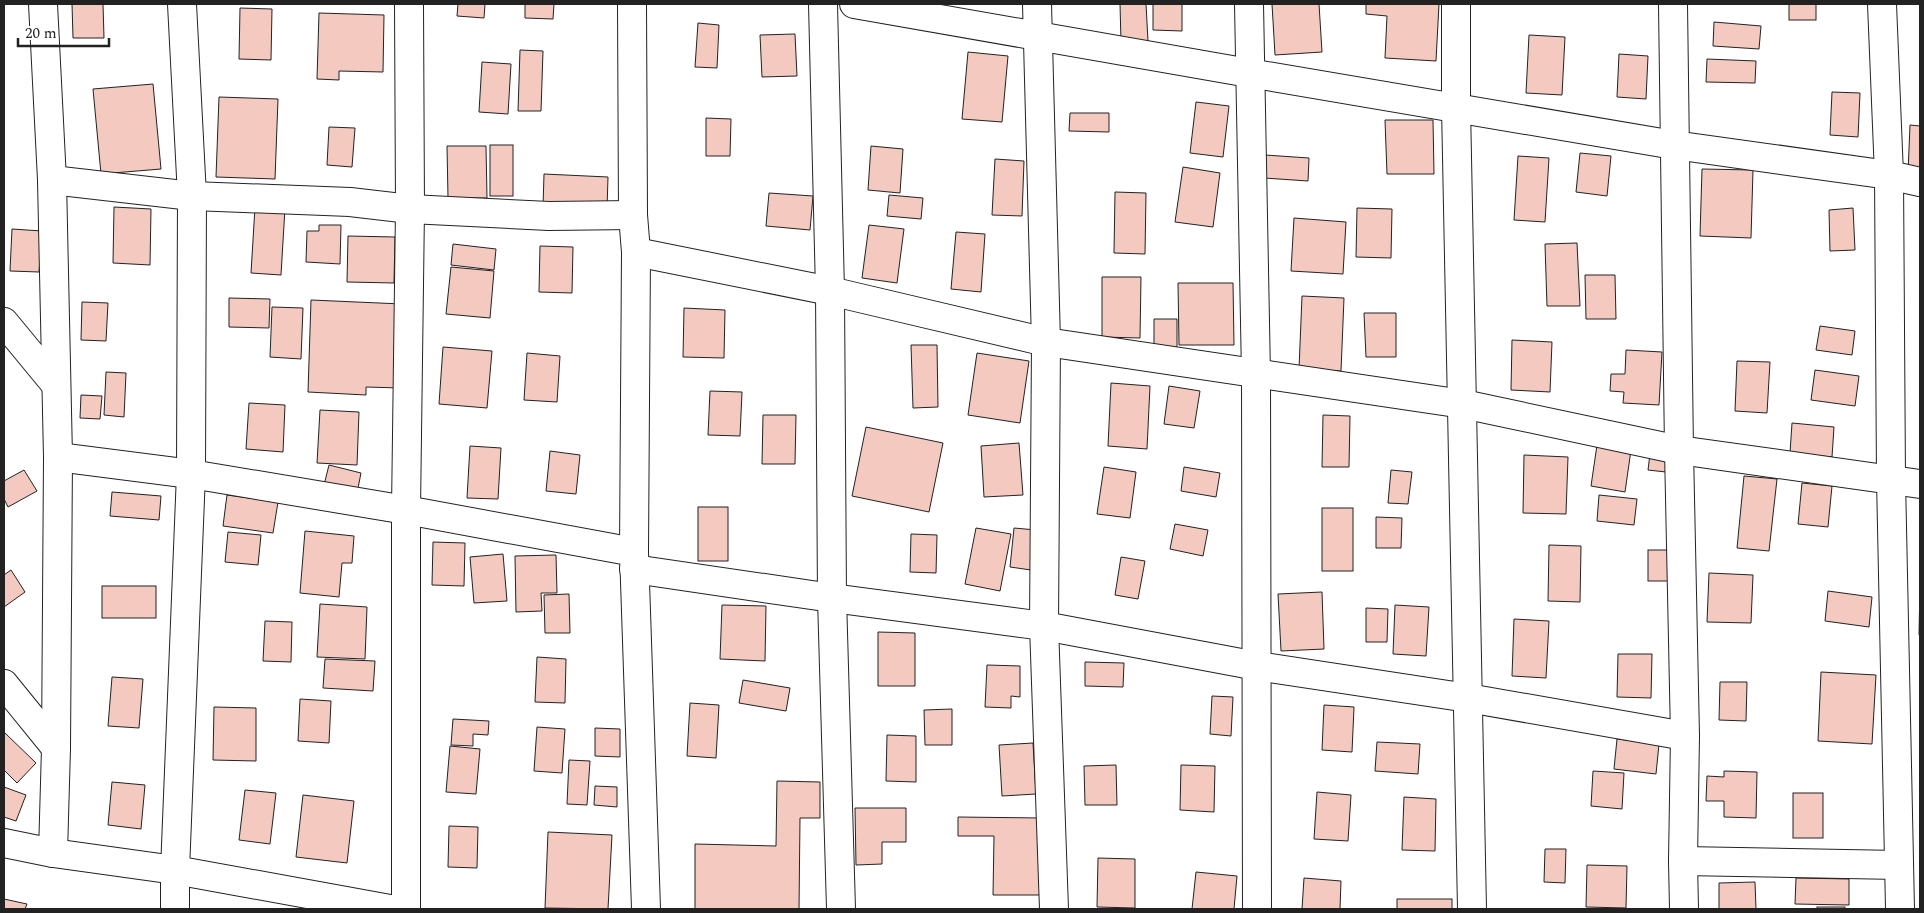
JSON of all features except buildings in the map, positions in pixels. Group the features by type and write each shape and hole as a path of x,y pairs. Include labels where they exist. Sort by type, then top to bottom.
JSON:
{"street":[{"path":"175,909 191,474 192,196 182,4"},
{"path":"406,909 406,510 410,209 409,4"},
{"path":"632,4 636,252 634,561 646,909"},
{"path":"823,4 830,291 832,598 841,909"},
{"path":"854,4 1456,108 1674,144 1889,175 1920,182"},
{"path":"1037,4 1046,342 1044,626 1054,909"},
{"path":"1249,4 1256,375 1257,909"},
{"path":"1456,4 1456,108 1472,909"},
{"path":"1673,4 1679,450 1686,736 1683,861 1684,909"},
{"path":"1882,4 1889,175 1891,479 1900,909"},
{"path":"40,6 52,180 58,458 56,748 52,853"},
{"path":"52,180 192,196 350,202 410,209 549,216 634,215"},
{"path":"636,252 830,291 1046,342 1256,375 1463,404 1679,450 1920,484"},
{"path":"4,322 56,385"},
{"path":"58,458 191,474 406,510 634,561 832,598 1044,626 1257,666 1468,698 1686,736"},
{"path":"4,684 56,748"},
{"path":"4,843 52,853 175,870 390,909"},
{"path":"1683,861 1899,865"}]}
